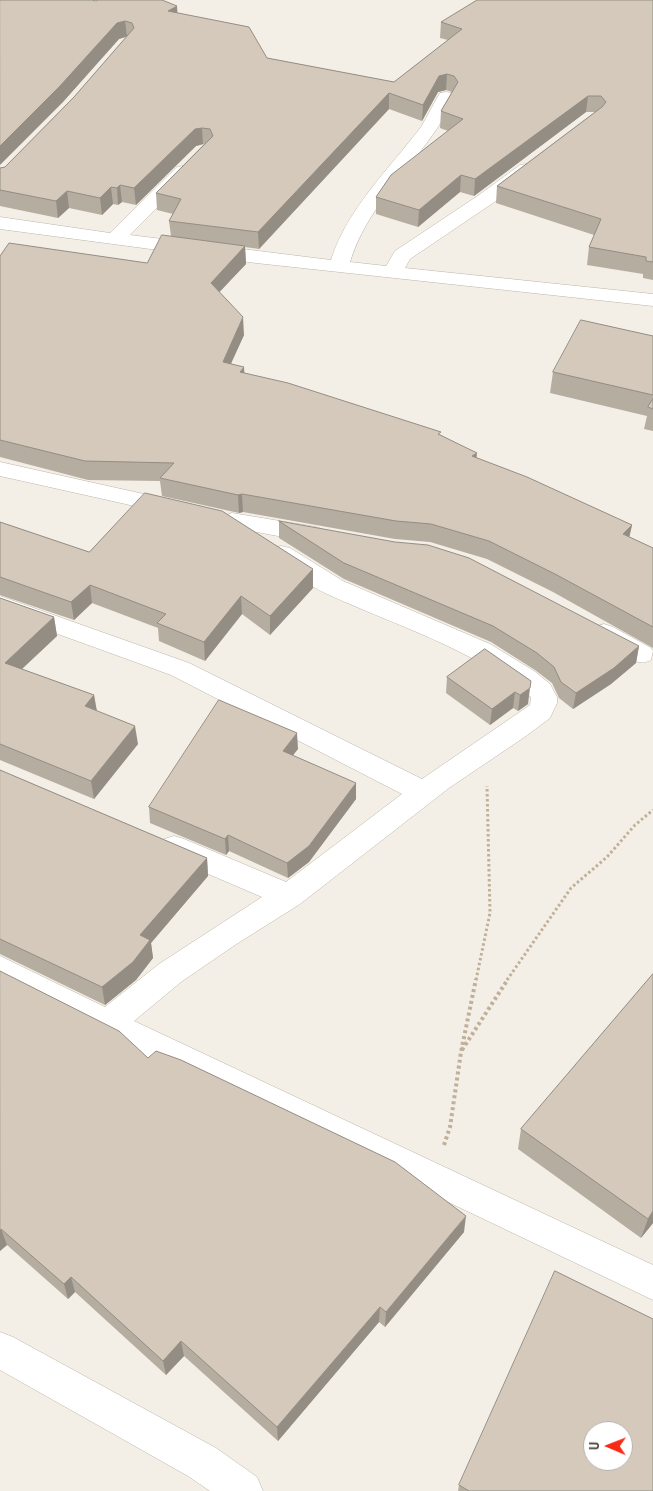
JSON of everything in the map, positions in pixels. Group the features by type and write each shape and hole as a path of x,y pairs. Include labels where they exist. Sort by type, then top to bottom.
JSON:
{"street":[{"path":"339,267 348,241 365,211 430,126 446,97"},
{"path":"115,239 196,158"},
{"path":"392,272 402,255 486,199 539,158"},
{"path":"0,223 339,267 498,282 653,300"},
{"path":"0,469 212,515 337,539"},
{"path":"108,1024 170,973 224,936 289,896 424,793 540,711 544,703 541,691 525,678 481,650 334,587 212,515"},
{"path":"0,604 180,669 424,793"},
{"path":"582,622 642,654"},
{"path":"154,838 289,896"},
{"path":"0,969 108,1024 653,1283"},
{"path":"0,1350 202,1462 243,1491"}],"path":[{"path":"432,1179 450,1127 461,1052 490,913 486,817 488,748"},
{"path":"461,1052 520,960 572,888 608,857 636,825 653,810"}],"building":[{"path":"0,0 162,0 177,6 168,11 249,27 267,58 394,82 462,29 441,22 477,0 653,0 653,262 646,261 646,257 589,247 601,219 497,186 602,107 606,102 601,96 588,96 475,179 461,175 419,210 376,197 391,175 463,119 441,111 458,82 454,76 447,74 439,76 423,105 389,93 258,232 169,221 181,199 156,193 213,136 210,129 195,129 134,188 120,185 117,188 111,187 100,198 67,191 56,201 0,190 0,168 5,167 74,97 134,28 132,23 125,21 117,23 60,86 0,146"},
{"path":"162,235 245,246 211,283 243,317 223,362 244,367 240,372 288,383 441,432 438,434 477,453 472,456 527,477 632,525 623,534 653,548 653,627 489,541 431,524 396,521 242,494 238,495 160,478 174,463 85,461 0,440 0,256 9,243 147,263"},
{"path":"581,320 653,336 653,395 553,372"},
{"path":"653,399 653,409 648,407"},
{"path":"145,493 222,511 313,569 270,616 241,596 204,642 157,623 166,614 90,585 71,602 0,577 0,522 89,552"},
{"path":"279,521 395,542 428,545 469,558 639,646 614,668 576,693 561,682 554,667 537,653 493,626 344,563"},
{"path":"0,598 54,617 5,663 94,695 85,706 135,726 91,781 0,744"},
{"path":"485,649 531,681 530,688 520,695 515,692 492,709 447,677"},
{"path":"219,700 297,733 283,751 356,783 309,846 287,863 228,835 225,839 149,807"},
{"path":"0,770 207,858 140,935 150,940 133,962 102,987 0,939"},
{"path":"0,971 119,1031 148,1058 156,1051 181,1060 395,1162 466,1216 386,1312 380,1307 277,1427 181,1341 163,1361 71,1277 64,1284 1,1229 0,1231"},
{"path":"653,974 653,1211 648,1219 521,1129"},
{"path":"555,1271 653,1319 653,1491 469,1491 459,1485"}]}
